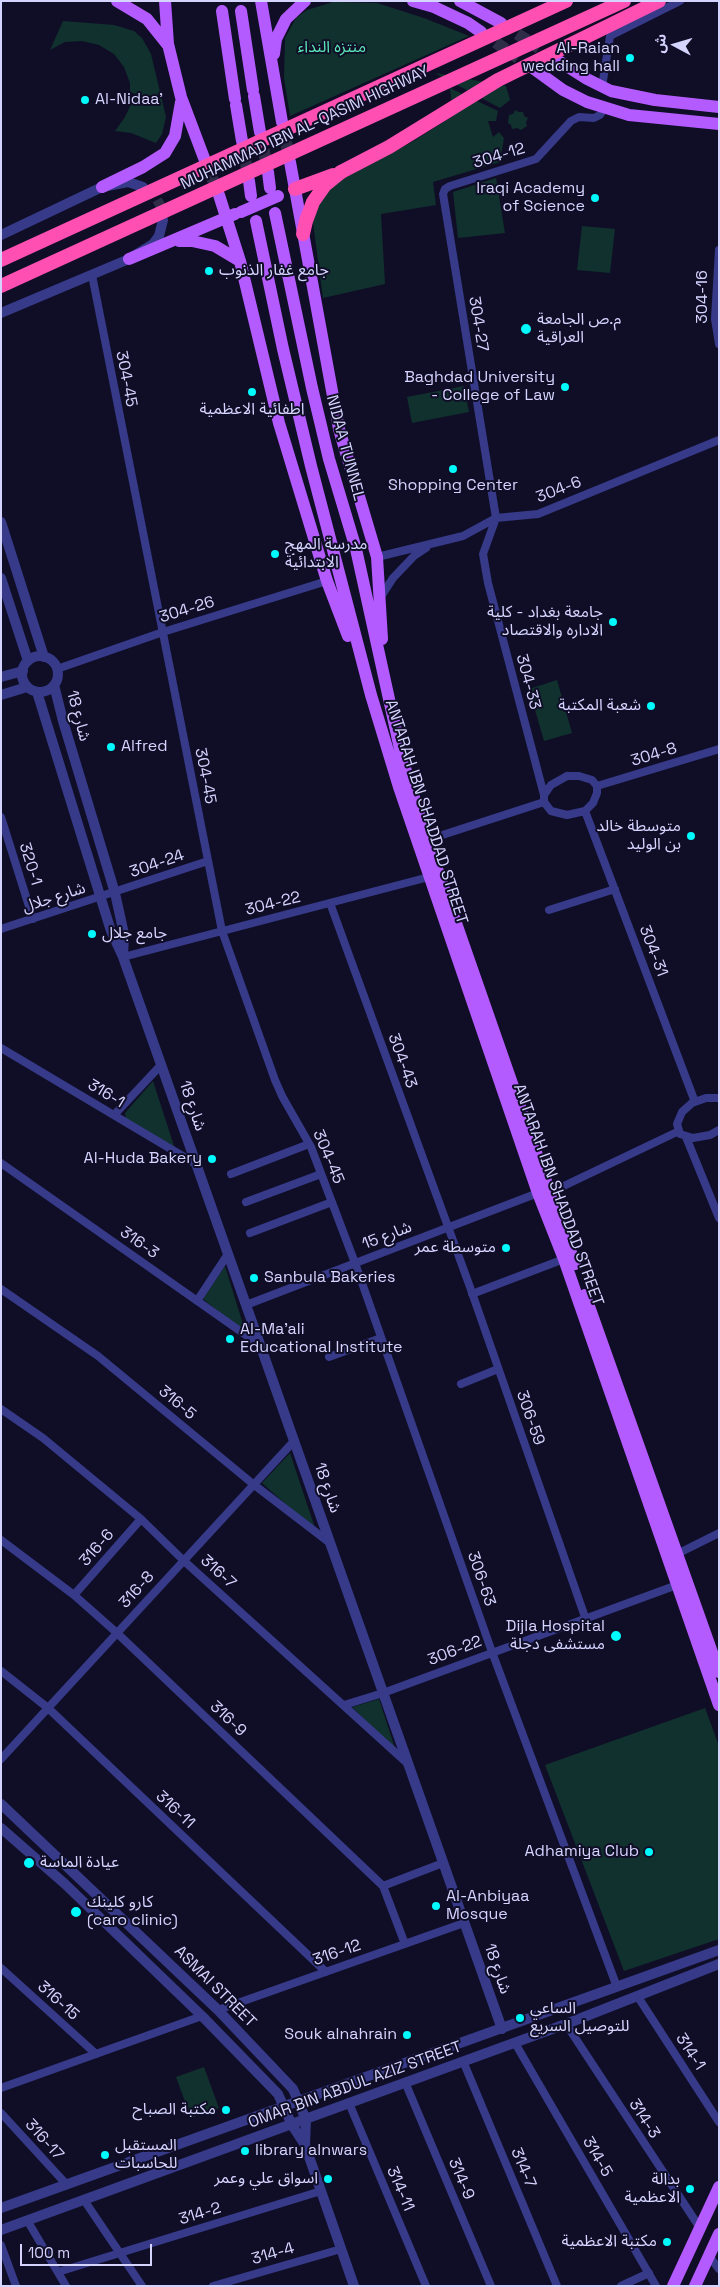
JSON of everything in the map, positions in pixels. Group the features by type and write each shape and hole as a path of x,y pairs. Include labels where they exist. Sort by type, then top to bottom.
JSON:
{"highway":[{"name":"MUHAMMAD IBN AL-QASIM HIGHWAY","path":"1,260 566,1"},
{"name":"MUHAMMAD IBN AL-QASIM HIGHWAY","path":"1,286 624,1"},
{"path":"295,190 341,172 389,147 498,80 659,1"},
{"path":"304,234 306,221 313,202 325,185 341,172"}],"main road":[{"path":"117,1 148,19 168,44"},
{"path":"165,1 168,44 181,97 204,158"},
{"path":"261,1 282,122"},
{"path":"275,84 273,61 276,39 286,19 305,1"},
{"path":"412,1 434,7 468,22 481,32"},
{"path":"460,1 501,23"},
{"path":"222,11 242,141"},
{"path":"241,11 260,132"},
{"path":"554,58 602,87 655,100 719,107"},
{"path":"534,69 563,90 629,115 719,124"},
{"path":"102,187 143,167 165,153 172,143 178,126 181,97"},
{"path":"290,162 339,429 377,557 386,691"},
{"path":"268,172 274,192"},
{"path":"249,181 252,196"},
{"path":"129,260 241,212 274,192 295,190"},
{"path":"218,194 228,218 240,261 279,423 327,581 371,695"},
{"name":"NIDAA TUNNEL","path":"275,213 312,388 329,459 356,549 386,691"},
{"path":"256,221 294,396 371,695"},
{"path":"169,243 204,242 224,250 240,261"},
{"name":"ANTARAH IBN SHADDAD STREET","path":"386,691 402,758 427,840 544,1193 564,1259 719,1705"},
{"name":"ANTARAH IBN SHADDAD STREET","path":"371,695 429,877 719,1672"},
{"path":"673,2286 719,2187"},
{"path":"695,2286 719,2234"}],"street":[{"path":"602,87 610,36 680,1"},
{"name":"304-12","path":"443,194 445,189 450,186 536,159 571,120 579,117 594,118 600,115 605,107"},
{"path":"1,235 102,187 128,182 143,187"},
{"name":"304-27","path":"443,194 496,518"},
{"path":"1,313 129,260 153,244 159,236 163,220"},
{"name":"304-16","path":"719,250 715,319 719,344"},
{"name":"304-45","path":"92,275 222,931 282,1096 309,1144 355,1263"},
{"name":"304-6","path":"377,557 430,546 463,536 496,518 538,514 719,440"},
{"name":"304-33","path":"496,518 483,554 488,583 544,799"},
{"path":"1,522 44,657"},
{"path":"379,598 407,563 430,546"},
{"path":"1,578 25,666 23,679 27,687 37,692 47,691 54,685 58,677 57,669 52,662 44,657 36,657 25,666 1,678"},
{"name":"304-26","path":"57,669 162,632 327,581"},
{"name":"شارع 18","path":"54,685 115,893 124,934 123,957"},
{"path":"1,695 27,687"},
{"name":"شارع 18","path":"37,692 111,931 123,957 502,2029"},
{"name":"304-8","path":"597,786 719,749"},
{"path":"427,840 544,799 555,781 567,776 592,780 597,786 596,799 585,811 571,815 561,815 551,811 544,799"},
{"name":"304-31","path":"585,811 695,1102"},
{"name":"320-1","path":"1,817 33,919"},
{"name":"304-24","path":"115,893 208,861"},
{"name":"304-22","path":"123,957 429,877"},
{"path":"549,910 615,889"},
{"name":"شارع جلال","path":"1,929 115,893"},
{"name":"304-43","path":"330,903 448,1228"},
{"name":"316-1","path":"1,1048 196,1164"},
{"path":"114,1115 161,1065"},
{"path":"719,1098 706,1098 695,1102 679,1117 677,1124 679,1131 686,1137 719,1218"},
{"path":"686,1137 701,1138 719,1130"},
{"name":"شارع 15","path":"246,1305 544,1193 679,1131"},
{"path":"231,1174 309,1144"},
{"name":"316-3","path":"1,1163 260,1345"},
{"path":"246,1202 321,1174"},
{"path":"250,1233 332,1202"},
{"name":"306-59","path":"448,1228 585,1618"},
{"path":"198,1301 228,1254"},
{"path":"472,1294 564,1259"},
{"name":"306-63","path":"355,1263 492,1652 617,1987"},
{"name":"316-5","path":"1,1289 98,1356 253,1484 330,1543"},
{"path":"329,1357 381,1338"},
{"path":"460,1384 498,1369"},
{"name":"316-7","path":"1,1409 43,1438 141,1519 183,1560 408,1764"},
{"name":"316-8","path":"1,1759 294,1441"},
{"name":"316-6","path":"74,1595 141,1519"},
{"path":"677,1554 719,1533"},
{"name":"316-9","path":"1,1540 74,1595 116,1633 383,1886 405,1944"},
{"name":"306-22","path":"344,1705 383,1693 677,1585"},
{"name":"316-11","path":"1,1671 48,1708 326,1972"},
{"name":"ASMAI STREET","path":"1,1804 218,2010 293,2088 300,2101 306,2120 305,2145"},
{"name":"ASMAI STREET","path":"1,1828 65,1884 202,2016 278,2094 286,2107 292,2125 305,2145"},
{"path":"383,1886 443,1862"},
{"name":"316-12","path":"218,2010 464,1923"},
{"name":"OMAR BIN ABDUL AZIZ STREET","path":"1,2208 719,1950"},
{"name":"OMAR BIN ABDUL AZIZ STREET","path":"1,2230 515,2043 638,1997 719,1964"},
{"name":"316-15","path":"1,1968 96,2054"},
{"name":"314-1","path":"638,1997 719,2122"},
{"path":"1,2088 202,2016"},
{"name":"314-3","path":"566,2024 700,2228"},
{"name":"314-5","path":"515,2043 656,2286"},
{"name":"314-7","path":"462,2061 558,2286"},
{"name":"314-9","path":"405,2082 491,2286"},
{"name":"314-11","path":"349,2103 426,2286"},
{"name":"316-17","path":"1,2113 67,2185"},
{"path":"305,2145 354,2286"},
{"name":"314-2","path":"58,2272 321,2191"},
{"path":"84,2200 142,2286"},
{"path":"27,2220 66,2286"},
{"path":"1,2245 16,2286"},
{"name":"314-4","path":"213,2286 341,2249"},
{"path":"709,2256 719,2269"},
{"path":"621,2286 649,2274"}],"green space":[{"name":"منتزه النداء","path":"333,2 377,3 424,18 469,36 290,116 284,78 285,38 296,18 307,10"},
{"path":"63,21 114,25 134,31 142,38 151,54 166,117 162,134 156,143 131,133 115,131 125,117 136,94 130,92 130,83 124,67 114,54 99,45 82,41 65,42 50,50"},
{"path":"435,73 506,86 510,100 500,108"},
{"path":"450,88 498,111 496,121 488,121 493,137 499,132 504,138 500,162 433,182 436,205 381,214 385,284 323,298 313,223 317,204 329,190 344,178 412,142 453,116"},
{"path":"515,110 523,112 524,116 528,118 527,126 521,130 517,128 512,129 508,123 509,115 513,114"},
{"path":"496,178 505,233 458,238 453,192"},
{"path":"582,226 615,229 610,273 577,270"},
{"path":"464,386 469,412 412,423 407,397"},
{"path":"557,680 572,733 544,741 529,689"},
{"path":"153,1081 175,1149 126,1121 125,1113"},
{"path":"225,1266 246,1334 203,1299"},
{"path":"290,1453 316,1531 262,1483"},
{"path":"379,1699 396,1751 352,1707"},
{"name":"Adhamiya Club","path":"705,1708 719,1746 719,1939 624,1971 545,1765"},
{"path":"204,2067 219,2108 191,2118 176,2077"}],"tunnel":[{"path":"502,24 539,48"},
{"path":"481,32 518,58"},
{"path":"282,122 290,162"},
{"path":"260,132 268,172"},
{"path":"242,141 249,181"},
{"path":"204,158 219,195"},
{"path":"147,189 155,196 160,205 163,219"}],"place":[{"name":"Al-Raian wedding hall","path":"630,58"},
{"name":"Al-Nidaa'","path":"85,100"},
{"name":"Iraqi Academy of Science","path":"595,198"},
{"name":"جامع غفار الذنوب","path":"209,271"},
{"name":"م.ص الجامعة العراقية","path":"526,329"},
{"name":"Baghdad University - College of Law","path":"565,387"},
{"name":"اطفائية الاعظمية","path":"252,392"},
{"name":"Shopping Center","path":"453,469"},
{"name":"مدرسة المهج الابتدائية","path":"275,554"},
{"name":"جامعة بغداد - كلية الاداره والاقتصاد","path":"613,622"},
{"name":"شعبة المكتبة","path":"651,706"},
{"name":"Alfred","path":"111,747"},
{"name":"متوسطة خالد بن الوليد","path":"691,836"},
{"name":"جامع جلال","path":"92,934"},
{"name":"Al-Huda Bakery","path":"212,1159"},
{"name":"متوسطة عمر","path":"506,1248"},
{"name":"Sanbula Bakeries","path":"254,1278"},
{"name":"Al-Ma'ali Educational Institute","path":"230,1339"},
{"name":"Dijla Hospital مستشفى دجلة","path":"616,1636"},
{"name":"Adhamiya Club","path":"649,1852"},
{"name":"عيادة الماسة","path":"29,1863"},
{"name":"Al-Anbiyaa Mosque","path":"436,1906"},
{"name":"كارو كلينك (caro clinic)","path":"76,1912"},
{"name":"الساعي للتوصيل السريع","path":"520,2018"},
{"name":"Souk alnahrain","path":"407,2035"},
{"name":"مكتبة الصباح","path":"226,2110"},
{"name":"library alnwars","path":"245,2151"},
{"name":"المستقبل للحاسبات","path":"105,2155"},
{"name":"اسواق علي وعمر","path":"328,2179"},
{"name":"بدالة الاعظمية","path":"690,2189"},
{"name":"مكتبة الاعظمية","path":"667,2242"}]}
